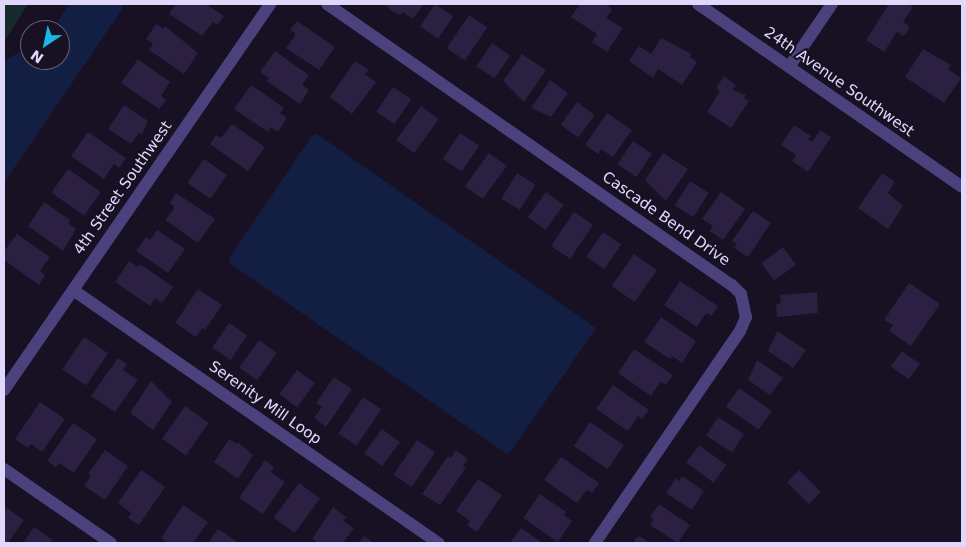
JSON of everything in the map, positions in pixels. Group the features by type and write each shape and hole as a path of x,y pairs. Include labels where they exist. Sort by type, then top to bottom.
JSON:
{"street":[{"name":"4th Street Southwest","path":"4,390 270,4"},
{"name":"Cascade Bend Drive","path":"327,4 732,285 741,294 746,317 740,331 595,543"},
{"name":"24th Avenue Southwest","path":"698,4 962,187"},
{"path":"789,67 832,4"},
{"name":"Serenity Mill Loop","path":"73,290 439,543"},
{"path":"4,469 111,543"}],"green space":[{"path":"4,4 28,4 4,42"}],"water":[{"path":"69,4 122,4 123,8 4,183 4,61 20,52 20,70 70,70 70,20 59,20"},
{"path":"317,134 596,328 511,451 507,454 229,263 231,255 312,136"}],"building":[{"path":"176,4 206,4 224,16 217,25 213,22 202,36 169,14"},
{"path":"389,4 424,4 413,19 403,12 400,15 392,11 387,7"},
{"path":"435,4 453,16 438,39 420,26"},
{"path":"580,4 607,4 612,10 606,18 623,28 607,52 592,42 597,34 571,17"},
{"path":"889,4 908,4 913,7 903,22 910,27 904,36 897,32 884,52 866,40"},
{"path":"469,15 487,27 465,60 447,48"},
{"path":"297,21 335,47 319,70 286,48 294,37 295,33 290,30"},
{"path":"156,24 164,29 165,26 198,53 184,74 149,50 153,44 146,39"},
{"path":"661,38 692,54 690,57 697,62 682,85 658,69 653,78 629,61 639,46 651,54"},
{"path":"492,43 510,55 495,79 476,66"},
{"path":"923,49 951,65 948,69 961,78 944,103 905,77"},
{"path":"275,51 309,75 302,85 309,90 300,104 267,81 269,78 260,72"},
{"path":"522,54 546,70 524,102 503,81"},
{"path":"138,59 170,82 161,96 166,100 159,109 121,83"},
{"path":"355,61 369,70 365,74 376,82 352,114 330,97"},
{"path":"724,76 736,85 732,90 746,95 744,98 749,101 731,128 707,112 720,91 716,88"},
{"path":"550,80 568,93 551,117 531,108"},
{"path":"251,85 284,108 280,113 287,118 278,132 271,127 268,132 234,109"},
{"path":"393,87 411,99 394,124 376,112"},
{"path":"577,102 595,115 578,138 561,125"},
{"path":"124,105 148,121 142,135 139,133 131,144 108,129"},
{"path":"421,106 439,119 414,153 396,140"},
{"path":"607,113 632,130 613,157 601,149 598,154 585,145"},
{"path":"232,124 265,147 248,171 210,144 216,135 221,138"},
{"path":"794,125 811,136 808,139 812,142 820,130 831,137 808,172 792,161 796,155 781,145"},
{"path":"88,132 126,158 119,168 114,164 104,179 71,156"},
{"path":"460,133 479,146 462,172 443,159"},
{"path":"633,141 652,154 636,177 617,164"},
{"path":"489,153 507,166 483,199 465,186"},
{"path":"663,153 688,169 666,201 645,180"},
{"path":"204,159 227,175 210,199 187,183"},
{"path":"68,169 101,192 84,216 51,193"},
{"path":"517,173 536,185 520,210 501,198"},
{"path":"882,173 895,182 888,193 903,206 888,229 858,208"},
{"path":"690,181 709,193 693,217 675,206"},
{"path":"546,192 564,205 546,230 528,217"},
{"path":"721,192 745,209 723,240 710,231 713,226 702,219"},
{"path":"176,193 215,219 198,243 165,220 173,210 174,206 170,203"},
{"path":"44,202 70,220 68,223 76,229 63,251 28,226"},
{"path":"753,211 771,223 748,257 734,248 737,244 732,241"},
{"path":"574,212 593,225 570,259 551,246"},
{"path":"157,230 185,249 168,273 136,251 146,237 150,240"},
{"path":"603,232 621,244 604,269 586,257"},
{"path":"17,234 50,257 40,271 45,275 39,285 4,260 4,251"},
{"path":"783,247 796,265 774,281 761,263"},
{"path":"634,254 657,270 635,302 612,286"},
{"path":"129,261 138,267 140,264 173,287 162,303 155,298 150,306 115,282"},
{"path":"680,281 718,306 711,316 707,313 704,316 697,327 664,305"},
{"path":"909,283 940,304 911,346 889,331 893,325 884,320"},
{"path":"198,289 222,305 205,330 202,328 196,337 175,323"},
{"path":"817,292 818,313 777,317 776,304 781,303 780,295"},
{"path":"661,317 696,341 682,363 672,356 670,359 644,342"},
{"path":"229,323 247,335 230,360 212,348"},
{"path":"777,331 806,350 793,368 768,351"},
{"path":"84,337 108,353 86,386 62,369"},
{"path":"259,340 277,353 257,380 239,368"},
{"path":"634,349 673,375 666,385 661,382 651,396 618,373"},
{"path":"902,351 920,364 909,379 891,366"},
{"path":"118,358 127,364 123,370 138,380 115,412 91,396"},
{"path":"757,360 783,378 770,395 748,380"},
{"path":"297,370 315,383 297,407 279,394"},
{"path":"334,377 352,389 326,427 314,418 322,407 316,403"},
{"path":"151,381 172,402 153,430 130,413"},
{"path":"613,385 649,410 642,419 638,416 628,431 596,409"},
{"path":"739,388 772,411 759,430 726,407"},
{"path":"363,397 381,409 357,446 338,433"},
{"path":"40,402 65,419 42,452 31,444 28,448 15,439"},
{"path":"185,406 209,423 186,455 162,439"},
{"path":"718,417 744,434 732,452 706,435"},
{"path":"590,422 624,445 608,469 574,446"},
{"path":"73,423 97,439 74,473 59,463 56,467 47,461"},
{"path":"382,429 400,442 382,466 364,453"},
{"path":"229,439 237,444 238,442 253,455 238,479 214,462"},
{"path":"417,440 435,452 412,487 394,475"},
{"path":"699,445 727,465 714,483 686,463"},
{"path":"105,450 128,466 105,500 84,486 91,476 88,474"},
{"path":"456,450 468,459 463,466 466,468 440,505 422,494 448,456 451,458"},
{"path":"561,457 599,483 592,493 588,490 585,492 577,503 544,480"},
{"path":"265,460 274,467 271,472 285,482 263,514 239,498"},
{"path":"141,470 165,487 139,525 128,518 131,513 118,503"},
{"path":"799,470 821,492 809,504 787,482"},
{"path":"682,476 704,491 692,510 666,493 676,478 679,481"},
{"path":"478,479 502,495 477,532 467,525 470,521 456,511"},
{"path":"299,483 320,498 295,533 274,518"},
{"path":"540,494 566,512 564,515 572,521 558,542 523,518"},
{"path":"659,504 690,525 678,543 650,525 654,519 650,517"},
{"path":"183,505 208,522 193,543 168,543 161,538"},
{"path":"5,507 24,520 8,543 4,543"},
{"path":"333,507 346,517 343,521 354,528 343,543 318,543 312,539"},
{"path":"34,527 53,540 50,543 23,543"},
{"path":"521,528 543,543 510,543"},
{"path":"218,529 239,543 208,543"},
{"path":"364,536 374,543 359,543"},
{"path":"637,537 641,537 650,543 633,543"}]}
